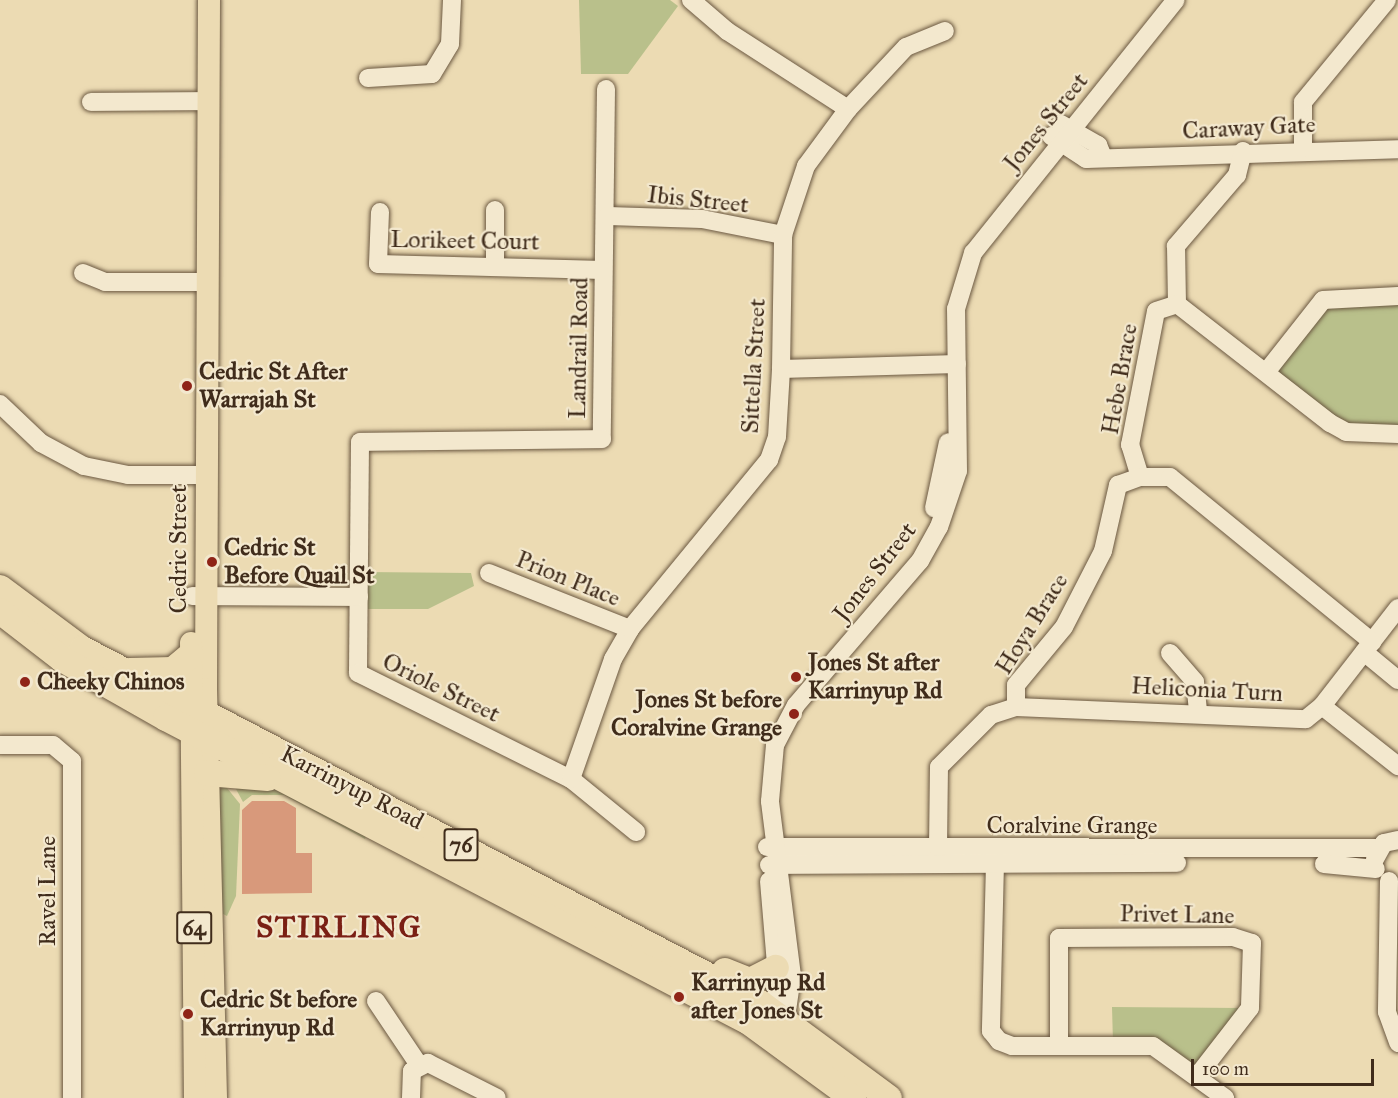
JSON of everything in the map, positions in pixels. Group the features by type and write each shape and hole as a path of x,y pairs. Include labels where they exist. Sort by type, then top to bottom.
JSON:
{"highway":[{"name":"Karrinyup Road","path":"0,588 198,722 311,791 777,1027 853,1098"},
{"name":"Karrinyup Road","path":"0,611 62,658 198,722 684,961 777,1027 889,1098"},
{"path":"113,665 157,674 173,670 191,656"},
{"path":"207,773 247,773 311,791"},
{"path":"684,961 750,981 776,968"}],"main road":[{"name":"Cedric Street","path":"198,0 202,101 198,722 204,922 205,1088"},
{"name":"Cedric Street","path":"202,101 209,0"},
{"name":"Cedric Street","path":"199,596 191,656 198,722 207,773 204,922"}],"street":[{"path":"368,78 432,74 450,44 452,0"},
{"path":"691,0 727,31 848,109"},
{"name":"Jones Street","path":"1060,133 1163,0"},
{"name":"Jones Street","path":"777,1027 792,976 759,783 777,718 905,562 932,514 947,459 951,369 945,314 958,263 979,226 1176,0"},
{"path":"1303,148 1303,102 1387,0"},
{"name":"Sittella Street","path":"571,779 613,658 630,629 769,460 777,437 781,369 783,235 806,166 848,109 906,47 945,31"},
{"name":"Landrail Road","path":"360,442 602,439 603,270 608,216 606,88"},
{"path":"91,102 202,101"},
{"name":"Caraway Gate","path":"1060,133 1086,159 1303,148 1398,149"},
{"path":"1243,151 1237,175 1176,246 1177,304 1346,432 1398,434"},
{"path":"495,210 495,264"},
{"name":"Lorikeet Court","path":"380,212 378,264 495,264 603,270"},
{"name":"Ibis Street","path":"608,216 702,219 783,235"},
{"path":"83,273 105,282 202,282"},
{"path":"1267,370 1323,300 1398,296"},
{"name":"Hebe Brace","path":"1140,477 1130,445 1156,311 1177,304"},
{"path":"781,369 951,369"},
{"path":"0,404 41,443 84,466 128,475 200,475"},
{"name":"Oriole Street","path":"360,442 358,673 571,779 636,832"},
{"path":"1140,477 1170,477 1368,647 1398,680"},
{"name":"Hoya Brace","path":"938,848 939,767 991,715 1016,707 1016,685 1064,627 1103,551 1118,485 1140,477"},
{"name":"Prion Place","path":"489,573 630,629"},
{"path":"199,596 359,597"},
{"name":"Heliconia Turn","path":"1016,707 1198,712 1306,719 1322,706 1398,608"},
{"path":"1170,653 1195,682 1198,712"},
{"path":"1322,706 1398,766"},
{"name":"Ravel Lane","path":"0,745 53,745 72,761 72,1098"},
{"name":"Coralvine Grange","path":"772,856 938,848 1378,848 1398,840"},
{"path":"1378,848 1388,877 1387,1012 1398,1043"},
{"name":"Jones Street","path":"772,856 777,1027"},
{"name":"Coralvine Grange","path":"772,856 994,862 1339,864 1388,877"},
{"path":"994,862 991,1031 1012,1046 1154,1046 1198,1075 1225,1098"},
{"name":"Privet Lane","path":"1059,1046 1059,938 1233,937 1252,943 1250,1008 1198,1075"},
{"path":"376,1001 419,1065"},
{"path":"411,1098 412,1071 419,1065 428,1063 497,1098"}],"green space":[{"path":"579,0 670,0 678,6 628,74 581,74"},
{"path":"1398,296 1398,434 1346,432 1267,371 1323,300"},
{"path":"365,572 471,573 474,586 428,609 366,609"},
{"path":"248,776 367,833 365,839 284,795 252,795 243,802 230,778"},
{"path":"223,783 240,804 236,896 227,916 223,914 215,801"},
{"path":"1112,1007 1241,1008 1197,1068 1113,1042"}],"building":[{"path":"252,801 284,801 296,808 296,853 312,853 312,893 242,894 242,810"}],"place":[{"name":"Cedric St After Warrajah St","path":"187,386"},
{"name":"Cedric St Before Quail St","path":"212,562"},
{"name":"Jones St after Karrinyup Rd","path":"796,677"},
{"name":"Cheeky Chinos","path":"25,682"},
{"name":"Jones St before Coralvine Grange","path":"794,714"},
{"name":"Karrinyup Rd after Jones St","path":"679,997"},
{"name":"Cedric St before Karrinyup Rd","path":"188,1014"}],"district":[{"name":"STIRLING","path":"339,927"}]}
